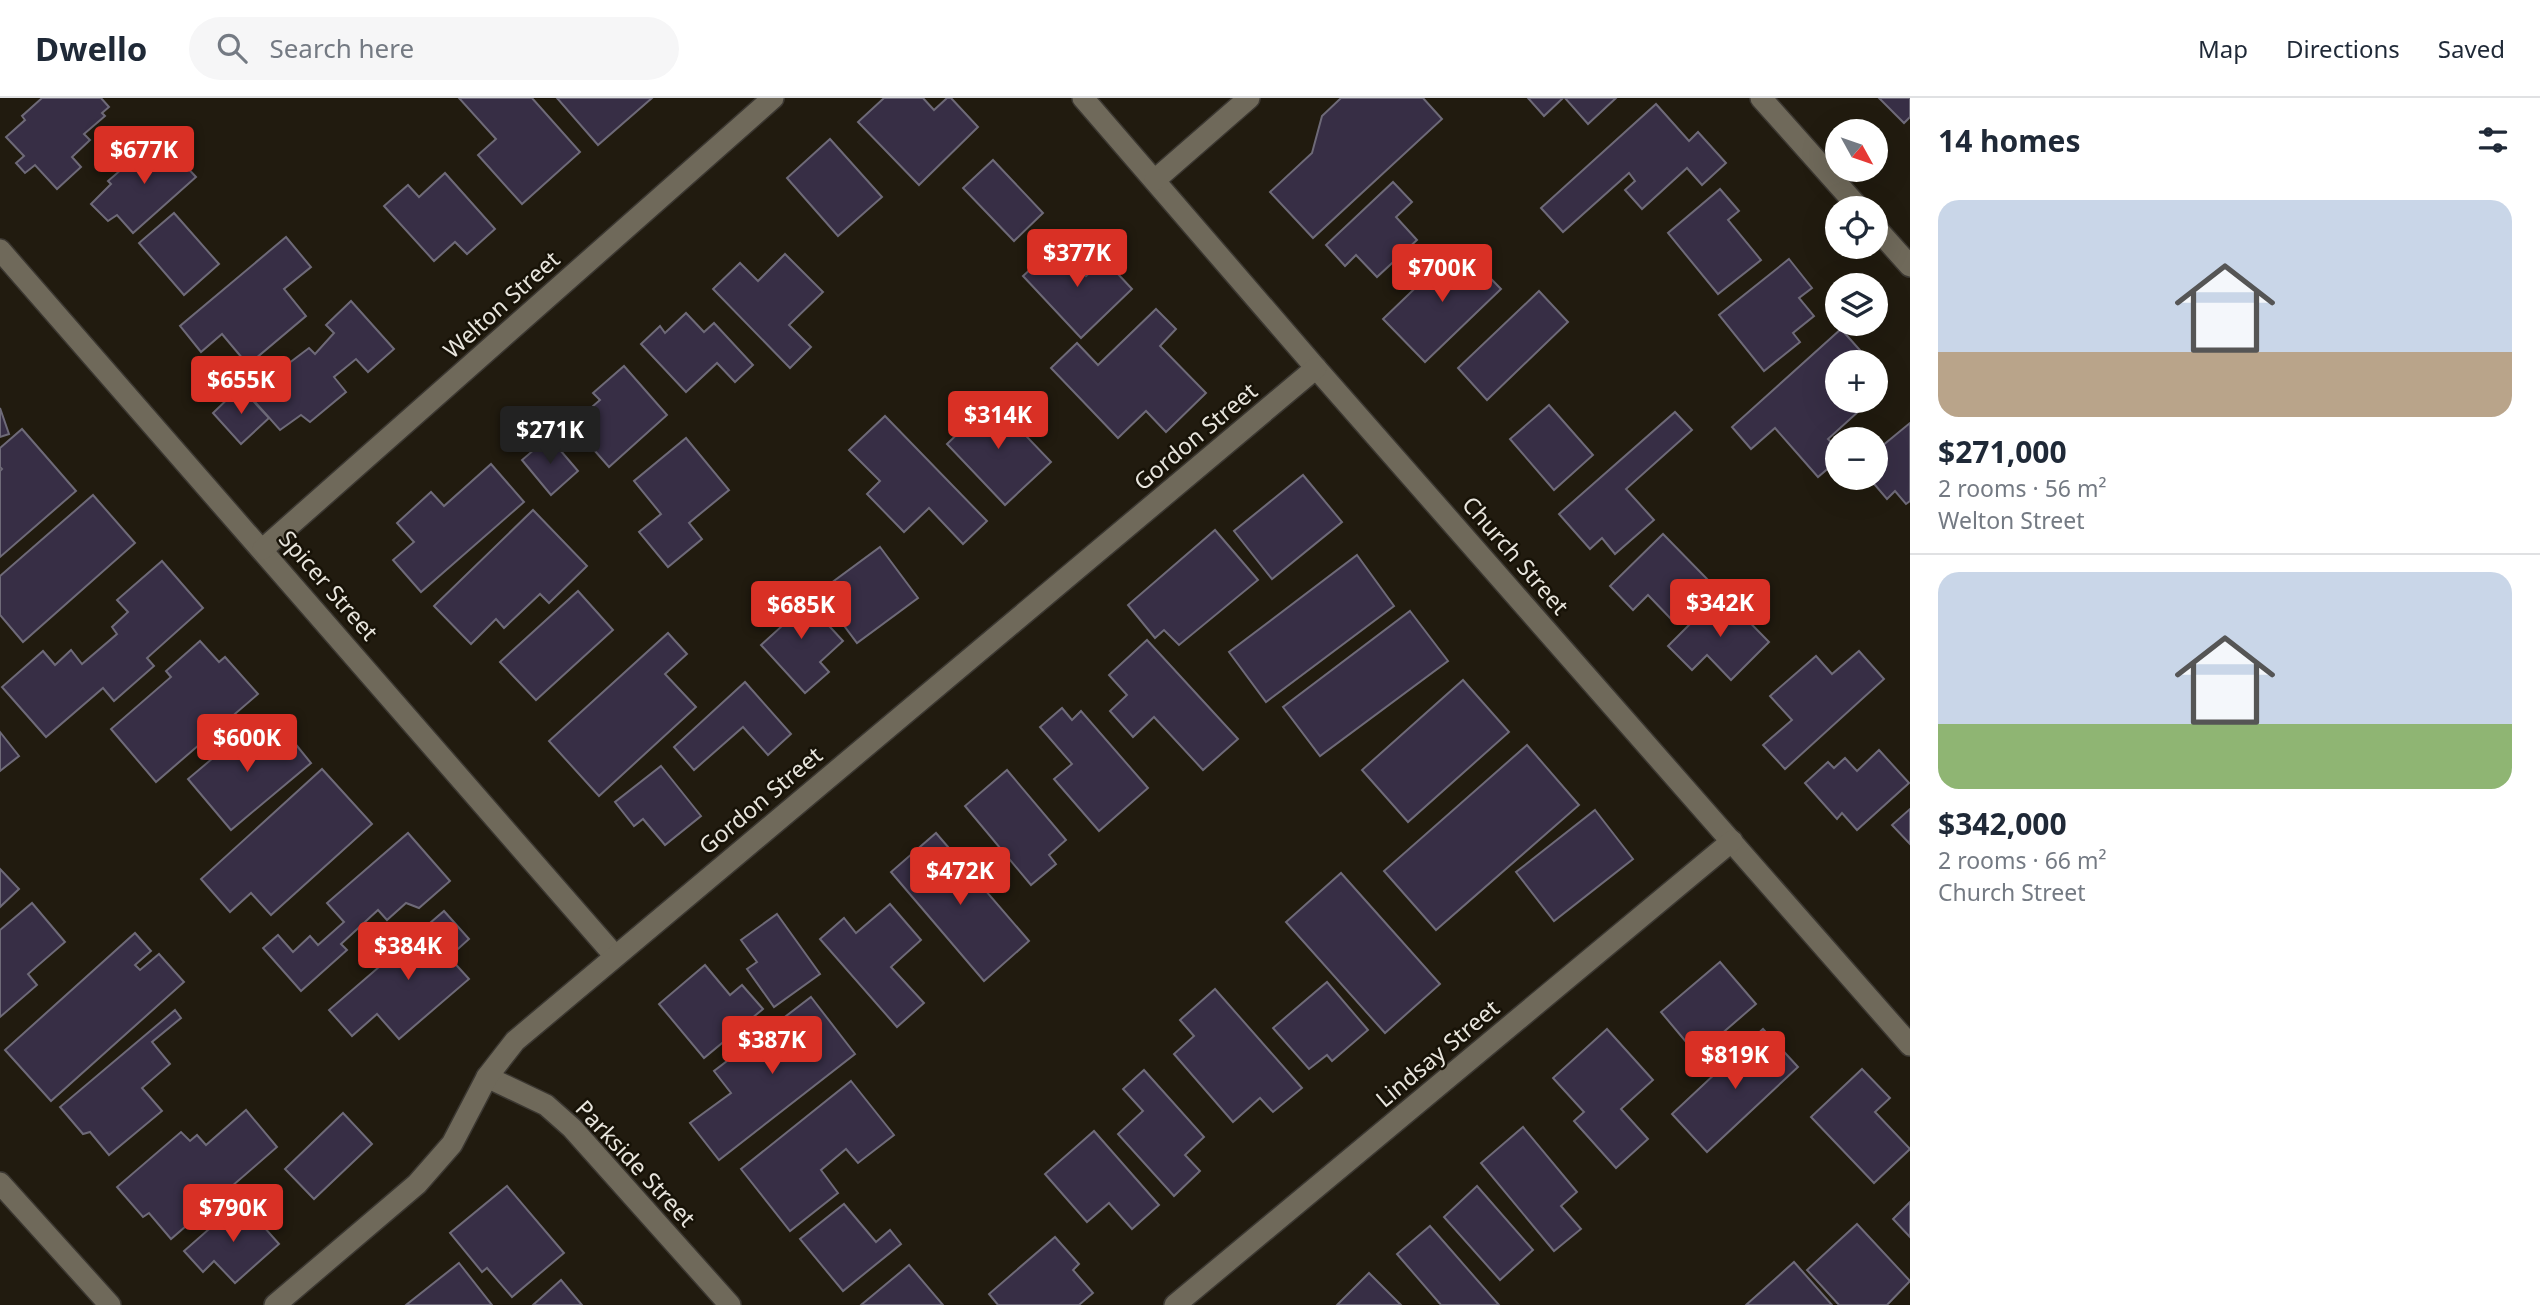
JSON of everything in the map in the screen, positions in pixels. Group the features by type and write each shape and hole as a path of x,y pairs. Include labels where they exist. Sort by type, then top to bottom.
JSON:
{"street":[{"name":"Welton Street","path":"263,550 773,98"},
{"name":"Church Street","path":"1083,98 1910,1045"},
{"path":"1155,180 1249,98"},
{"path":"1761,98 1848,196"},
{"path":"1888,241 1910,266"},
{"name":"Spicer Street","path":"0,250 615,956"},
{"name":"Gordon Street","path":"275,1305 417,1184 437,1163 467,1120 488,1077 516,1041 1317,368"},
{"name":"Lindsay Street","path":"1175,1305 1732,841"},
{"name":"Parkside Street","path":"488,1077 527,1094 558,1116 730,1305"},
{"path":"0,1183 110,1305"}],"building":[{"path":"42,98 101,98 109,107 102,113 105,116 84,134 90,140 72,157 81,167 57,189 35,165 25,173 16,163 24,156 6,137 25,120 22,116"},
{"path":"459,98 532,98 580,152 522,204 478,155 496,139"},
{"path":"557,98 652,98 598,145"},
{"path":"884,98 923,98 934,110 947,98 951,98 978,127 919,185 858,122"},
{"path":"1341,98 1423,98 1442,119 1313,238 1270,192 1312,153 1322,116"},
{"path":"1528,98 1563,98 1544,116"},
{"path":"1565,98 1616,98 1588,124"},
{"path":"1879,98 1910,98 1910,117 1904,123"},
{"path":"1656,104 1689,141 1698,132 1726,163 1702,185 1687,168 1642,209 1625,190 1635,181 1629,173 1563,232 1541,208"},
{"path":"159,137 196,177 133,233 117,215 108,221 91,204 111,184 108,181"},
{"path":"830,139 882,197 838,236 787,178"},
{"path":"993,160 1043,213 1014,241 963,188"},
{"path":"445,173 495,229 467,254 455,242 434,261 384,206 408,185 419,197"},
{"path":"1393,182 1412,202 1396,217 1417,240 1377,277 1356,255 1345,266 1326,245"},
{"path":"1720,189 1739,211 1728,220 1761,260 1718,294 1668,233"},
{"path":"174,213 219,264 184,295 139,243"},
{"path":"286,237 311,267 284,289 306,316 248,365 222,334 201,352 180,326"},
{"path":"1057,245 1086,276 1104,259 1132,289 1081,338 1023,276"},
{"path":"1459,246 1501,289 1425,362 1383,319"},
{"path":"785,254 823,292 789,325 811,347 790,368 713,289 740,263 758,281"},
{"path":"1789,259 1812,288 1799,298 1814,316 1793,333 1800,342 1764,371 1719,315"},
{"path":"1539,291 1568,322 1487,400 1458,368"},
{"path":"351,301 394,349 368,372 356,359 334,377 346,392 310,422 301,415 280,430 248,394 309,348 315,354 334,333 326,325"},
{"path":"1156,309 1176,329 1160,346 1206,393 1166,432 1146,411 1118,438 1051,368 1077,343 1098,365"},
{"path":"686,313 704,332 714,323 753,365 735,382 717,363 686,392 641,344 660,326 665,333"},
{"path":"1833,336 1847,336 1860,350 1825,350 1825,413 1857,413 1841,427 1825,427 1825,471 1818,477 1775,428 1751,449 1732,427"},
{"path":"624,366 667,415 609,467 587,442 593,436 578,419 600,400 593,393"},
{"path":"240,387 269,418 241,444 213,413"},
{"path":"988,396 1051,462 1005,505 947,444 972,420 967,416"},
{"path":"1549,405 1593,455 1554,490 1510,439"},
{"path":"0,408 9,434 0,437"},
{"path":"1675,412 1692,430 1626,489 1654,520 1615,554 1602,538 1590,549 1559,514"},
{"path":"885,416 987,521 963,544 929,508 904,532 867,494 880,481 849,450"},
{"path":"1910,423 1910,501 1906,504 1895,491 1887,499 1879,490 1888,490 1888,441"},
{"path":"22,429 76,491 0,557 0,448"},
{"path":"549,437 578,471 551,495 522,460"},
{"path":"686,438 729,490 689,523 702,539 668,567 639,532 661,514 634,481"},
{"path":"491,464 524,502 421,592 393,560 414,542 397,523 431,492 444,506"},
{"path":"1303,475 1342,522 1272,579 1234,531"},
{"path":"93,495 135,543 23,642 0,615 0,576"},
{"path":"533,510 587,566 549,603 540,594 504,628 496,619 471,644 434,606"},
{"path":"1215,530 1258,580 1179,645 1164,630 1155,638 1128,605"},
{"path":"1663,534 1710,582 1672,620 1648,595 1633,610 1610,586"},
{"path":"880,547 918,598 857,643 819,592"},
{"path":"1357,555 1394,606 1266,702 1229,652"},
{"path":"162,561 203,608 147,658 154,666 114,701 103,688 46,737 2,687 43,651 55,665 71,650 82,664 117,634 112,627 128,612 117,600"},
{"path":"795,589 843,641 820,662 829,672 805,693 761,645 782,626 764,615"},
{"path":"578,591 613,630 536,700 500,662"},
{"path":"1721,593 1769,642 1731,680 1707,655 1692,670 1668,646"},
{"path":"1410,611 1448,661 1320,756 1283,707"},
{"path":"668,633 687,654 665,674 696,707 599,796 549,741"},
{"path":"1147,640 1238,739 1203,770 1154,717 1133,737 1110,711 1127,695 1109,675"},
{"path":"200,641 219,662 225,657 258,694 156,782 111,729 171,677 166,671"},
{"path":"1859,651 1884,679 1785,769 1763,745 1792,720 1770,696 1816,656 1832,674"},
{"path":"1463,680 1509,732 1408,822 1362,770"},
{"path":"745,682 791,734 768,755 743,727 694,770 674,747"},
{"path":"1062,708 1072,720 1081,711 1148,788 1099,831 1054,779 1072,764 1040,727"},
{"path":"257,721 282,750 293,741 311,763 231,830 188,779"},
{"path":"0,732 19,756 0,771"},
{"path":"1527,745 1579,805 1436,930 1384,871"},
{"path":"1879,750 1909,783 1857,830 1842,813 1837,819 1805,783 1828,762 1834,768 1845,758 1857,771"},
{"path":"661,766 701,816 665,845 643,819 634,826 615,802"},
{"path":"322,769 372,824 271,915 251,893 230,912 201,879"},
{"path":"1007,770 1066,840 1049,855 1056,864 1031,885 965,806"},
{"path":"1910,809 1910,844 1892,825"},
{"path":"1595,810 1633,859 1554,921 1516,872"},
{"path":"408,833 450,881 419,908 406,903 387,920 378,910 341,944 347,950 301,991 263,948 278,935 293,952 310,936 318,945 344,922 327,903"},
{"path":"936,833 1029,941 984,981 891,872"},
{"path":"0,869 19,889 0,907"},
{"path":"1341,873 1440,984 1385,1033 1286,922"},
{"path":"32,903 65,942 28,974 37,985 0,1017 0,930"},
{"path":"890,904 921,940 891,967 924,1003 897,1027 820,939 844,918 856,933"},
{"path":"444,911 469,939 449,957 469,979 399,1039 377,1014 352,1036 329,1010"},
{"path":"777,914 820,974 774,1007 747,969 757,962 741,940"},
{"path":"135,933 151,951 135,965 140,970 159,954 184,982 51,1101 5,1050"},
{"path":"1720,962 1756,1004 1697,1055 1661,1012"},
{"path":"705,965 730,995 742,985 763,1009 704,1058 659,1004"},
{"path":"1327,982 1368,1030 1332,1061 1327,1055 1309,1069 1273,1028"},
{"path":"1215,989 1302,1088 1273,1112 1260,1098 1233,1122 1174,1054 1194,1036 1180,1020"},
{"path":"811,997 855,1054 719,1160 690,1123 731,1093 714,1071"},
{"path":"175,1010 181,1018 152,1042 170,1064 142,1088 162,1111 109,1155 90,1132 83,1134 60,1107"},
{"path":"1607,1029 1653,1080 1621,1109 1648,1139 1616,1168 1574,1121 1584,1112 1553,1078"},
{"path":"1763,1029 1798,1067 1707,1152 1672,1114"},
{"path":"1862,1069 1890,1098 1875,1112 1910,1149 1874,1183 1811,1117"},
{"path":"1144,1070 1204,1137 1185,1155 1200,1171 1174,1196 1118,1134 1143,1111 1123,1089"},
{"path":"851,1081 894,1135 858,1163 846,1149 821,1170 838,1193 790,1231 741,1169"},
{"path":"246,1110 277,1147 171,1239 149,1213 143,1217 117,1187 181,1132 190,1141 197,1135 206,1145"},
{"path":"343,1113 372,1144 314,1199 285,1169"},
{"path":"1523,1127 1577,1192 1561,1206 1581,1229 1554,1251 1481,1163"},
{"path":"1094,1131 1159,1205 1132,1229 1109,1203 1087,1222 1045,1174"},
{"path":"507,1186 564,1253 512,1297 487,1268 482,1272 450,1233"},
{"path":"1477,1186 1533,1250 1500,1280 1444,1217"},
{"path":"241,1201 279,1244 235,1283 214,1261 203,1272 184,1251"},
{"path":"1910,1202 1910,1237 1893,1219"},
{"path":"844,1204 876,1242 890,1230 901,1244 843,1291 800,1239"},
{"path":"1857,1224 1910,1281 1887,1305 1839,1305 1807,1270"},
{"path":"1430,1226 1499,1305 1441,1305 1397,1254"},
{"path":"1055,1237 1079,1264 1073,1270 1093,1293 1079,1305 998,1305 989,1294"},
{"path":"1794,1262 1832,1305 1746,1305"},
{"path":"459,1263 492,1305 406,1305"},
{"path":"909,1265 943,1305 861,1305"},
{"path":"1369,1273 1401,1305 1337,1305"},
{"path":"561,1280 582,1305 533,1305"}]}
